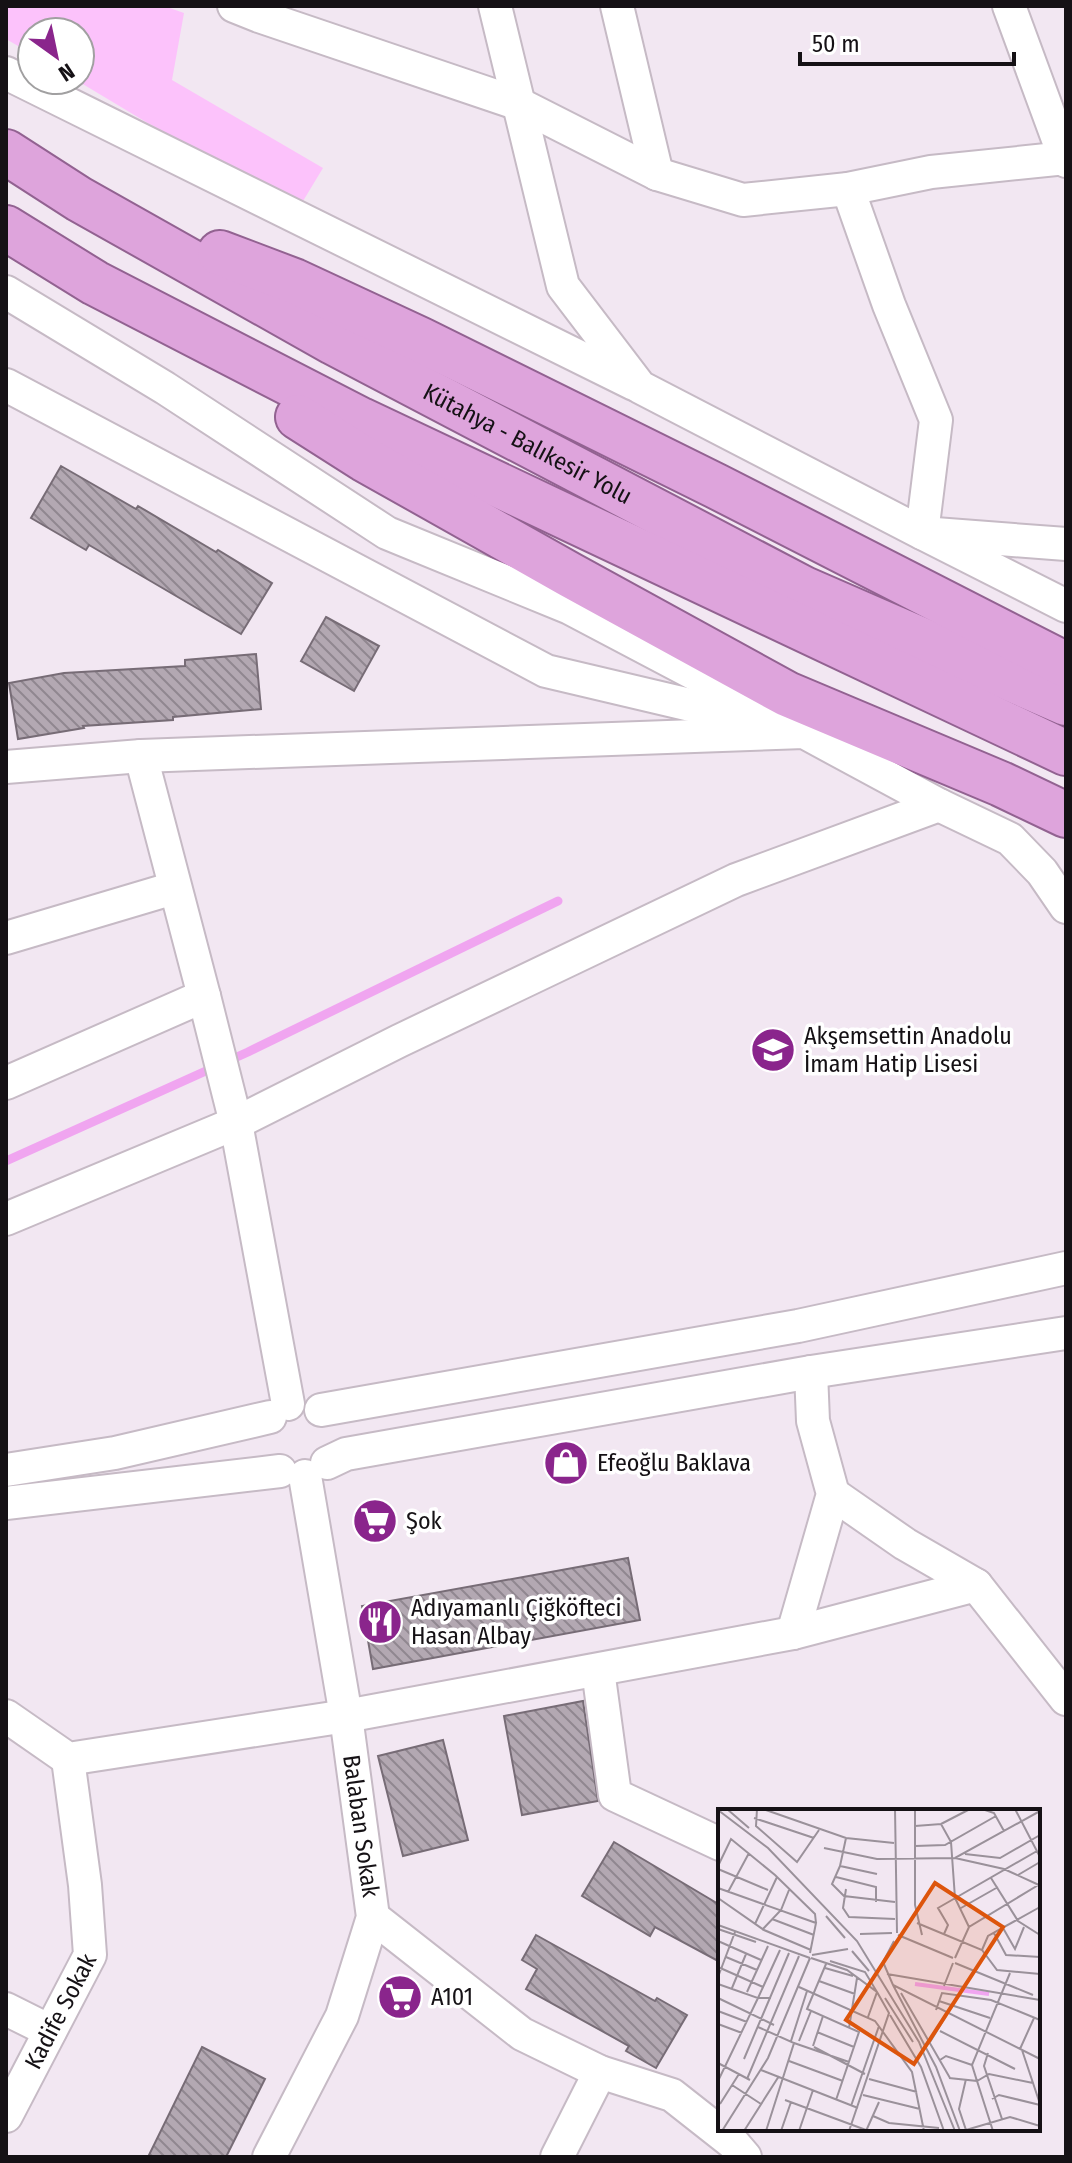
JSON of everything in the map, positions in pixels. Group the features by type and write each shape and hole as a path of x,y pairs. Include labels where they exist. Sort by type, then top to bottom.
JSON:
{"highway":[{"name":"Kütahya - Balıkesir Yolu","path":"6,152 79,199 333,342 804,589 1066,703"},
{"path":"79,199 294,281 421,340 1066,665"},
{"name":"Kütahya - Balıkesir Yolu","path":"6,228 95,283 361,420 1066,753"},
{"path":"95,283 248,386 364,459 584,583 787,694 1001,784 1066,815"}],"street":[{"path":"234,6 519,104 657,174 743,200 848,189 931,172 1066,159 1009,6"},
{"path":"495,6 563,286 640,387"},
{"path":"617,6 657,174"},
{"path":"6,73 640,387 1066,606"},
{"path":"848,189 889,305 936,420 922,533"},
{"path":"6,292 165,388 387,533 570,608 939,805 1010,839 1042,872 1066,907"},
{"path":"6,385 546,671 804,732"},
{"path":"922,533 1066,544"},
{"path":"6,767 141,756 804,732"},
{"path":"6,1470 115,1453 279,1411 300,1403 311,1404 329,1417 336,1440 333,1453 304,1470 271,1463 265,1452 262,1439 265,1427 279,1411 236,1123 141,756"},
{"path":"6,1219 236,1123 413,1034 736,880 939,805"},
{"path":"6,938 174,888"},
{"path":"6,1083 204,996"},
{"path":"321,1410 798,1326 1066,1268"},
{"path":"6,1503 304,1470 346,1454 811,1372 1066,1333"},
{"path":"793,1633 833,1494 813,1421 811,1372"},
{"name":"Balaban Sokak","path":"269,2157 342,2016 373,1917 346,1716 304,1470"},
{"path":"833,1494 905,1544 976,1585 1066,1699"},
{"path":"6,1716 68,1759 346,1716 793,1633 976,1585"},
{"path":"598,1670 615,1795 718,1843"},
{"name":"Kadife Sokak","path":"6,2116 90,1955 85,1885 68,1759"},
{"path":"373,1917 522,2034 600,2072 672,2095 736,2146"},
{"path":"6,2009 50,2031"},
{"path":"557,2157 600,2072"}],"shaded area":[{"path":"6,6 164,6 184,13 172,80 323,168 300,206 96,92 96,16 16,16 16,45 6,39"}],"building":[{"path":"61,466 216,552 218,550 272,583 241,634 89,545 86,550 31,518"},
{"path":"326,617 379,646 354,691 301,661"},
{"path":"256,654 261,709 173,717 173,720 83,726 18,739 9,683 64,673 185,666 185,660"},
{"path":"628,1558 640,1620 373,1669 362,1606"},
{"path":"583,1701 598,1801 522,1815 504,1716"},
{"path":"443,1740 468,1840 403,1856 378,1756"},
{"path":"614,1842 718,1904 718,1961 655,1927 650,1936 582,1896"},
{"path":"536,1935 655,2001 657,1998 687,2015 656,2068 626,2051 629,2046 526,1989 537,1969 522,1960"},
{"path":"202,2047 265,2079 226,2157 148,2157"}],"waterway":[{"path":"6,1161 248,1052 558,901"}],"place":[{"name":"Akşemsettin Anadolu İmam Hatip Lisesi","path":"773,1050"},
{"name":"Efeoğlu Baklava","path":"566,1463"},
{"name":"Şok","path":"375,1521"},
{"name":"Adıyamanlı Çiğköfteci Hasan Albay","path":"380,1622"},
{"name":"A101","path":"400,1997"}]}
